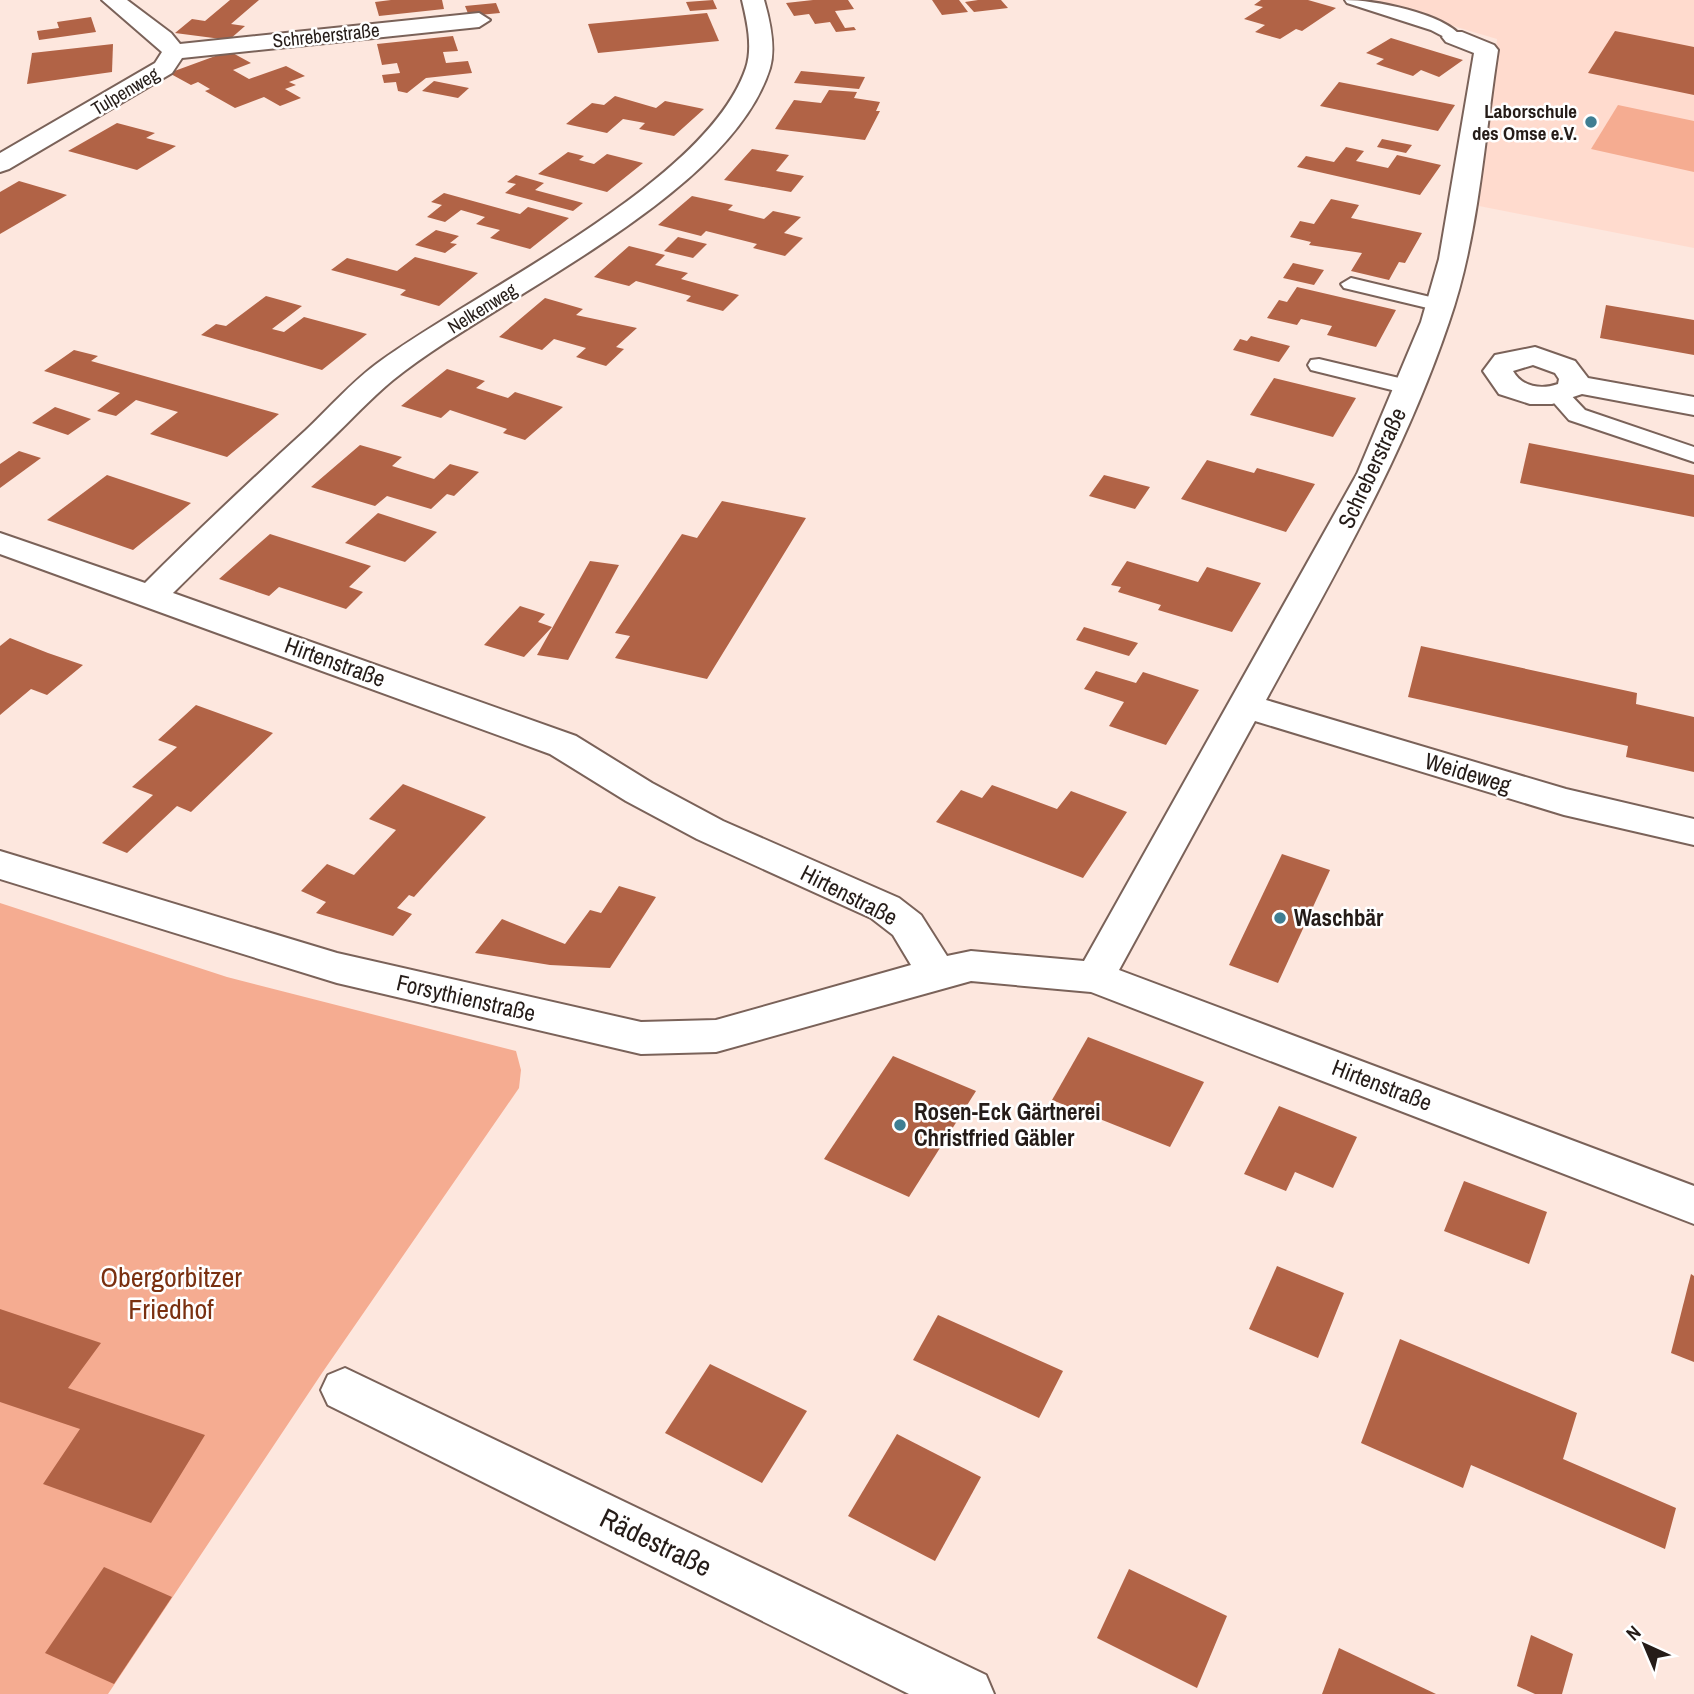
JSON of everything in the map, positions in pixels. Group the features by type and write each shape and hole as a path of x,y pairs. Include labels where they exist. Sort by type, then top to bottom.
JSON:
{"street":[{"name":"Tulpenweg","path":"0,164 164,68 174,52 163,38 113,0"},
{"name":"Nelkenweg","path":"151,596 259,489 385,372 462,319 546,268 689,164 739,110 758,67 760,22 753,0"},
{"name":"Schreberstraße","path":"174,52 479,20"},
{"name":"Schreberstraße","path":"1095,977 1373,474 1440,305 1458,236 1486,50 1454,37"},
{"path":"1566,390 1694,406"},
{"name":"Hirtenstraße","path":"0,543 563,745 639,792 710,830 885,908 907,925 937,973 971,967 1095,977 1694,1205"},
{"name":"Weideweg","path":"1245,706 1564,802 1694,832"},
{"name":"Forsythienstraße","path":"0,865 337,968 641,1038 716,1036 937,973"},
{"name":"Rädestraße","path":"345,1390 967,1694"}],"lane":[{"name":"Schreberstraße","path":"1353,0 1437,26 1454,37"},
{"path":"1351,284 1440,305"},
{"path":"1319,365 1408,387"},
{"path":"1566,390 1577,415 1694,455"}],"shaded area":[{"name":"Laborschule des Omse e.V.","path":"1366,0 1694,0 1694,248 1479,206 1497,39"}],"green space":[{"path":"1618,105 1694,121 1694,172 1591,149"},
{"name":"Obergorbitzer Friedhof","path":"0,903 227,977 516,1051 521,1070 519,1088 322,1373 108,1694 0,1694"}],"building":[{"path":"230,0 259,0 231,24 245,26 229,40 175,33 192,19 205,21"},
{"path":"442,0 444,9 379,16 375,2"},
{"path":"713,0 717,9 690,11 686,2"},
{"path":"848,0 854,9 835,11 845,28 854,27 856,30 836,32 830,22 815,24 809,14 794,16 786,3"},
{"path":"932,0 959,0 968,12 942,15"},
{"path":"1001,0 1008,8 974,12 965,2"},
{"path":"1261,0 1308,0 1336,8 1302,31 1296,29 1280,39 1255,32 1265,25 1244,19 1263,7 1254,5"},
{"path":"496,3 500,13 469,16 465,6"},
{"path":"707,13 719,41 598,53 588,24"},
{"path":"91,17 96,32 39,40 37,31 59,28 57,22"},
{"path":"1615,31 1694,47 1694,95 1588,73"},
{"path":"453,36 458,51 443,52 446,63 468,61 472,73 426,78 407,93 398,91 396,82 384,83 382,75 400,73 397,63 382,65 377,44"},
{"path":"1391,38 1463,60 1439,77 1421,70 1413,76 1376,64 1384,59 1366,53"},
{"path":"113,44 112,72 27,84 32,53"},
{"path":"229,51 251,63 233,70 249,79 286,66 305,76 289,82 296,85 285,89 301,98 280,106 264,97 235,108 205,91 210,89 198,82 191,85 169,73"},
{"path":"801,71 865,77 859,89 794,83"},
{"path":"434,81 469,88 458,98 422,91"},
{"path":"1339,82 1455,105 1438,131 1320,106"},
{"path":"829,90 857,92 854,98 880,102 876,111 880,111 865,140 775,129 794,100 821,103"},
{"path":"615,96 656,108 665,101 704,109 674,136 639,129 645,123 623,119 607,133 566,124 592,103 604,105"},
{"path":"117,123 155,133 146,138 176,146 137,170 68,151"},
{"path":"1382,139 1412,145 1406,153 1377,147"},
{"path":"1346,147 1364,151 1356,161 1388,168 1397,155 1441,165 1420,195 1297,167 1306,156 1334,162"},
{"path":"752,149 789,155 776,171 804,176 791,192 724,180"},
{"path":"568,152 584,156 579,160 594,164 607,154 643,163 607,192 538,174"},
{"path":"516,175 544,183 535,190 583,203 573,211 505,193 516,184 507,182"},
{"path":"19,181 67,195 0,234 0,192"},
{"path":"444,193 520,214 528,207 569,218 530,249 490,238 500,230 476,224 485,217 461,210 445,222 427,217 442,205 431,202"},
{"path":"692,196 733,205 728,210 764,219 773,211 801,217 784,233 803,238 785,256 753,248 757,244 706,231 701,236 658,225"},
{"path":"1331,199 1359,205 1351,218 1422,233 1405,263 1399,262 1389,280 1351,271 1362,253 1309,245 1311,242 1290,237 1300,221 1314,224"},
{"path":"436,230 459,236 450,243 457,244 445,253 415,245"},
{"path":"678,237 707,244 693,258 664,251"},
{"path":"629,246 665,255 655,265 688,273 681,279 739,295 723,311 686,301 691,296 636,281 629,286 594,277"},
{"path":"415,257 478,273 439,306 400,295 406,290 331,270 347,258 397,271"},
{"path":"1293,263 1324,270 1314,285 1283,278"},
{"path":"1297,287 1396,310 1376,347 1327,335 1332,326 1301,319 1297,325 1267,318 1279,300 1287,302"},
{"path":"266,296 302,306 272,329 284,332 304,317 367,334 322,370 201,335 216,324 226,326"},
{"path":"545,298 583,309 576,315 637,328 616,347 624,349 606,366 576,357 586,348 554,339 542,350 499,337"},
{"path":"1606,305 1694,320 1694,355 1600,338"},
{"path":"1251,336 1290,346 1279,362 1233,350 1240,339 1247,341"},
{"path":"74,350 98,356 91,361 279,414 227,457 150,434 178,412 136,400 116,416 97,411 120,393 44,371"},
{"path":"447,369 485,381 476,388 508,398 515,392 563,407 525,440 503,433 507,429 450,410 441,418 401,406"},
{"path":"1274,378 1356,398 1333,437 1250,415"},
{"path":"55,407 91,419 68,435 32,423"},
{"path":"1529,443 1694,475 1694,517 1520,483"},
{"path":"360,445 402,457 392,466 434,479 450,464 479,472 454,496 447,494 431,509 387,496 375,506 311,487"},
{"path":"19,451 41,458 0,488 0,464"},
{"path":"1207,460 1254,473 1257,468 1315,484 1286,532 1181,499"},
{"path":"107,475 191,503 133,550 47,520"},
{"path":"1104,475 1150,487 1135,509 1089,496"},
{"path":"722,501 806,518 707,679 615,658 630,636 615,633 682,534 697,538"},
{"path":"378,513 437,532 405,562 345,543"},
{"path":"270,534 371,566 349,587 363,592 346,609 279,587 269,596 219,579"},
{"path":"590,561 619,565 568,660 537,655"},
{"path":"1127,561 1198,582 1207,567 1261,583 1232,632 1158,610 1161,605 1118,592 1121,587 1111,585"},
{"path":"520,606 545,614 538,622 552,627 524,657 484,645"},
{"path":"1084,627 1138,643 1129,656 1076,640"},
{"path":"10,638 83,665 47,695 31,689 0,715 0,646"},
{"path":"1421,646 1637,693 1636,704 1694,717 1694,772 1626,757 1628,746 1408,697"},
{"path":"1096,671 1136,683 1143,672 1199,690 1166,745 1109,726 1124,702 1084,689"},
{"path":"196,705 273,733 191,812 177,806 127,853 102,843 153,795 132,787 177,747 158,740"},
{"path":"403,784 486,817 414,897 409,895 397,908 412,914 393,936 316,913 326,902 301,891 327,864 354,875 396,830 369,819"},
{"path":"992,785 1057,809 1071,791 1127,812 1083,878 936,822 961,790 982,798"},
{"name":"Waschbär","path":"1282,854 1330,870 1278,983 1229,965"},
{"path":"619,886 656,897 610,968 550,965 475,953 502,919 565,944 590,910 601,913"},
{"path":"1088,1037 1204,1082 1170,1147 1052,1100"},
{"name":"Rosen-Eck Gärtnerei Christfried Gäbler","path":"893,1056 976,1091 909,1197 824,1159"},
{"path":"1279,1106 1357,1137 1333,1188 1295,1172 1286,1191 1244,1174"},
{"path":"1464,1181 1547,1212 1529,1264 1444,1231"},
{"path":"1277,1266 1344,1293 1318,1358 1249,1329"},
{"path":"1691,1274 1694,1276 1694,1362 1671,1353"},
{"path":"0,1309 101,1343 68,1388 205,1435 151,1523 43,1484 80,1429 0,1402"},
{"path":"938,1315 1063,1371 1039,1418 913,1360"},
{"path":"1400,1339 1577,1413 1563,1459 1676,1508 1665,1549 1471,1465 1463,1488 1361,1443"},
{"path":"710,1364 807,1411 762,1483 665,1433"},
{"path":"897,1434 981,1477 935,1561 848,1516"},
{"path":"104,1567 172,1597 114,1684 45,1653"},
{"path":"1129,1569 1227,1616 1197,1688 1097,1638"},
{"path":"1531,1635 1573,1654 1562,1694 1535,1694 1517,1686"},
{"path":"1339,1648 1436,1694 1322,1694"}],"place":[{"name":"Laborschule des Omse e.V.","path":"1591,122"},
{"name":"Waschbär","path":"1280,918"},
{"name":"Rosen-Eck Gärtnerei Christfried Gäbler","path":"900,1125"}]}
